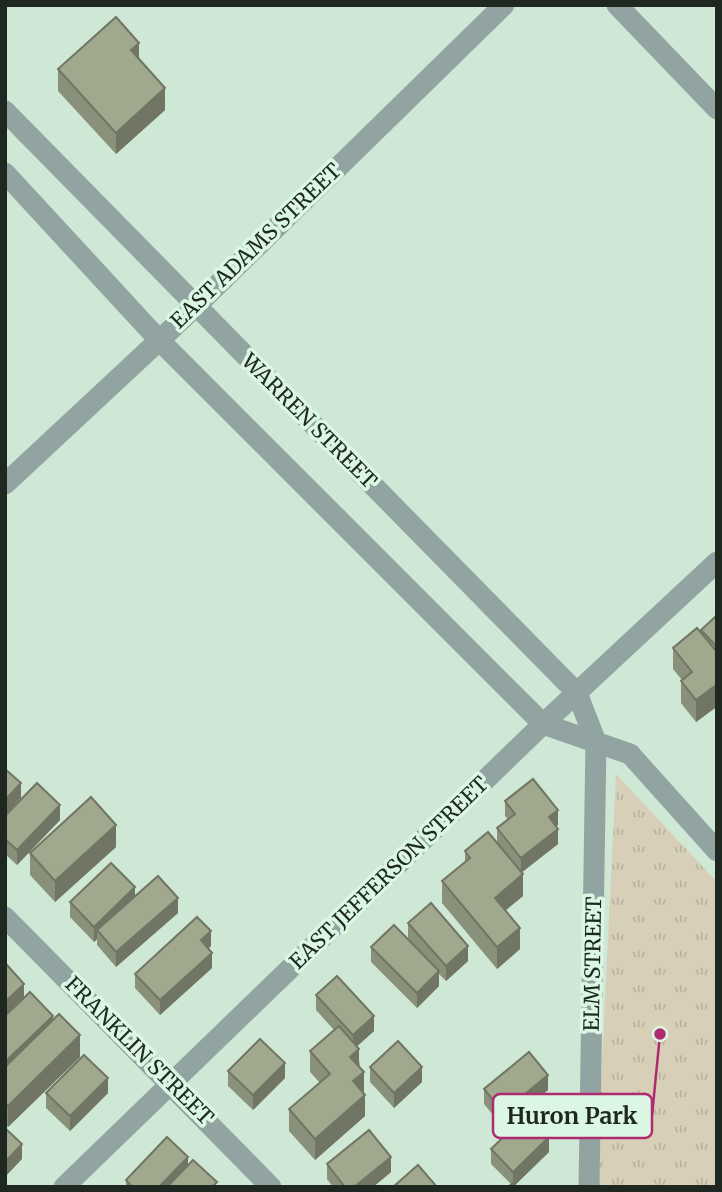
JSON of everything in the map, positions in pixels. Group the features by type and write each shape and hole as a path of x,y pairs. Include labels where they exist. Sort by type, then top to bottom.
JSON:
{"street":[{"name":"EAST ADAMS STREET","path":"5,484 195,307 504,5"},
{"path":"617,5 717,109"},
{"name":"WARREN STREET","path":"5,111 195,307 577,692 596,742"},
{"path":"5,173 159,340 543,724 630,754 717,851"},
{"name":"EAST JEFFERSON STREET","path":"64,1187 543,724 717,562"},
{"name":"ELM STREET","path":"589,1187 596,742"},
{"name":"FRANKLIN STREET","path":"7,921 171,1082 271,1187"}],"green space":[{"path":"616,774 717,882 717,1187 596,1187"}],"building":[{"path":"116,17 139,43 131,50 165,88 116,133 58,69"},
{"path":"717,615 717,647 701,630"},
{"path":"697,628 717,652 717,689 715,686 696,700 681,681 692,672 673,648"},
{"path":"5,769 21,783 5,800"},
{"path":"533,779 558,810 549,817 558,829 521,858 497,828 515,814 505,801"},
{"path":"37,783 60,805 17,850 5,839 5,816"},
{"path":"91,797 116,825 55,881 30,853"},
{"path":"488,832 523,874 495,898 520,928 497,947 442,881 470,858 465,851"},
{"path":"111,863 135,887 94,927 70,902"},
{"path":"158,876 178,898 116,952 97,930"},
{"path":"431,903 468,946 446,966 408,923"},
{"path":"197,917 211,931 201,940 212,953 160,1000 135,974"},
{"path":"394,925 439,971 417,993 371,947"},
{"path":"7,965 24,984 5,1002 5,967"},
{"path":"337,976 374,1016 353,1035 316,995"},
{"path":"30,992 53,1016 5,1062 5,1016"},
{"path":"59,1014 80,1035 8,1106 5,1103 5,1067"},
{"path":"339,1026 359,1049 350,1057 364,1072 353,1081 365,1095 315,1139 289,1109 330,1074 310,1051"},
{"path":"260,1039 285,1063 253,1095 228,1071"},
{"path":"398,1041 422,1067 394,1093 370,1067"},
{"path":"529,1052 548,1075 503,1112 484,1089"},
{"path":"84,1055 108,1078 70,1116 46,1093"},
{"path":"527,1114 549,1137 513,1172 491,1149"},
{"path":"5,1128 22,1144 5,1162"},
{"path":"369,1130 391,1157 354,1187 345,1187 327,1164"},
{"path":"167,1137 188,1157 159,1187 132,1187 126,1180"},
{"path":"193,1160 217,1182 212,1187 167,1187"},
{"path":"418,1165 437,1187 393,1187"}],"place":[{"name":"Huron Park","path":"660,1034"}]}
